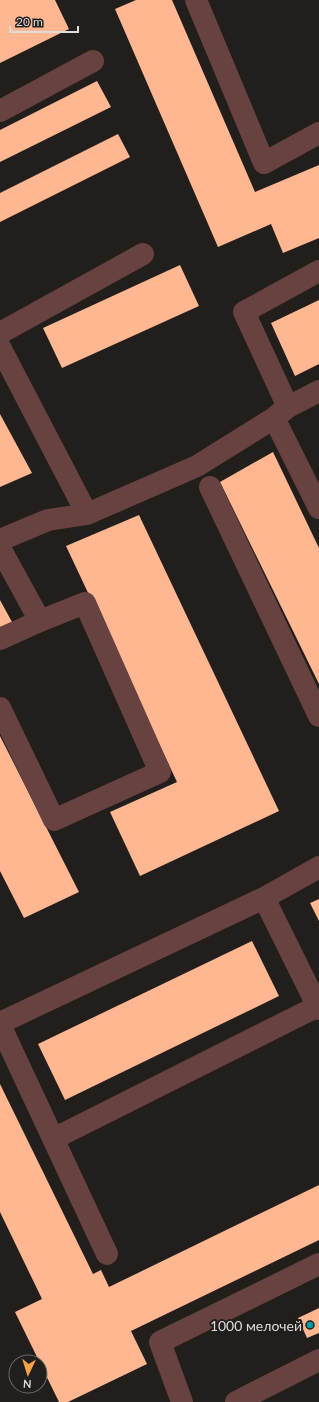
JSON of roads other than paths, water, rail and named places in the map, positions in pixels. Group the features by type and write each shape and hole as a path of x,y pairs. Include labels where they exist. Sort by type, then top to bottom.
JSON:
{"street":[{"path":"196,0 264,163 319,133"},
{"path":"0,111 93,61"},
{"path":"0,333 143,254"},
{"path":"319,271 244,312 281,413 319,508"},
{"path":"0,347 87,514"},
{"path":"0,540 48,520 87,514 197,466 319,391"},
{"path":"210,487 319,716"},
{"path":"0,548 40,620"},
{"path":"0,639 40,620 85,603 160,772 54,820 0,708"},
{"path":"107,1254 0,1024 264,898 319,867"},
{"path":"53,1139 318,1007 264,898"},
{"path":"182,1402 160,1342 319,1264"},
{"path":"236,1402 319,1360"}],"place":[{"name":"1000 мелочей","path":"310,1325"}]}
